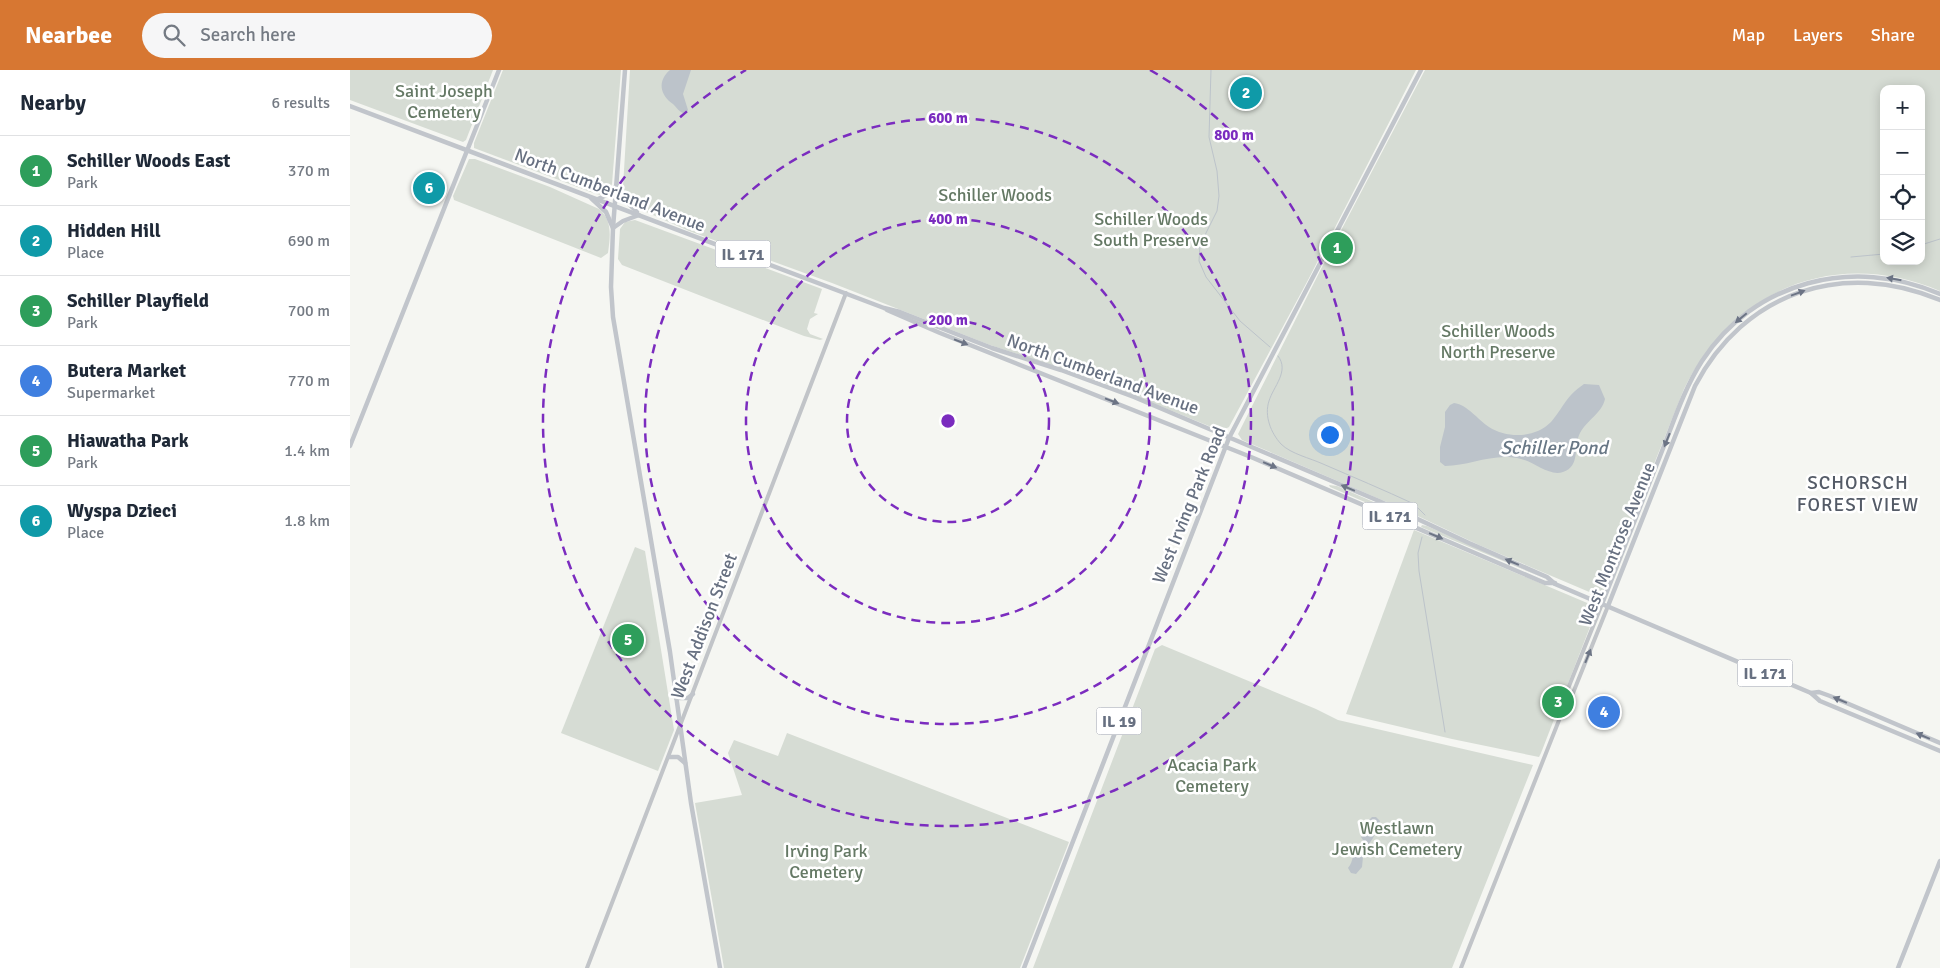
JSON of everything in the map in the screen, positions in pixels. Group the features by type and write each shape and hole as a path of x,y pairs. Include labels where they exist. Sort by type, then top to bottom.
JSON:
{"main road":[{"path":"350,446 499,70"},
{"path":"625,70 613,228 611,287 613,317 670,652 685,763 720,968"},
{"name":"West Irving Park Road","path":"1024,968 1229,438 1421,70"},
{"name":"IL 171","path":"350,106 466,150"},
{"name":"North Cumberland Avenue","path":"466,150 992,348 1060,369 1116,390 1385,504 1547,577 1556,584 1811,693 1820,700 1940,751"},
{"path":"598,199 609,194 617,185"},
{"path":"613,228 623,221 640,215 627,203 617,185"},
{"path":"590,197 606,212 613,228"},
{"name":"West Montrose Avenue","path":"1602,604 1685,394 1703,360 1730,327 1754,308 1788,290 1818,280 1859,276 1904,281 1940,294"},
{"name":"West Montrose Avenue","path":"1608,606 1690,397 1707,365 1732,334 1767,307 1797,293 1828,285 1868,282 1906,288 1940,300"},
{"name":"North Cumberland Avenue","path":"884,308 896,316 1226,446 1545,583 1556,584"},
{"name":"North Cumberland Avenue","path":"1811,693 1819,692 1830,696 1940,743"},
{"path":"676,698 688,698 693,694"},
{"path":"669,757 678,757 685,763"},
{"path":"1898,968 1940,862"}],"street":[{"name":"West Addison Street","path":"587,968 680,730 846,293"},
{"name":"West Montrose Avenue","path":"1567,700 1567,691 1602,604"},
{"name":"West Montrose Avenue","path":"1461,968 1567,700 1573,693 1608,606"}],"green space":[{"name":"Saint Joseph Cemetery","path":"350,70 493,70 466,140 463,142 350,100"},
{"path":"503,70 621,70 612,184 608,192 601,195 596,194 474,148 474,143"},
{"name":"Schiller Woods South Preserve","path":"630,70 1416,70 1308,280 1229,427 1221,431 1099,381 990,345 832,283 689,231 635,207 625,196 623,187"},
{"name":"Schiller Woods North Preserve","path":"1425,70 1940,70 1940,291 1901,278 1863,274 1826,276 1791,286 1759,302 1730,325 1705,354 1684,389 1602,594 1594,594 1479,545 1403,509 1242,440 1238,434 1324,263"},
{"path":"469,159 475,159 550,187 599,209 607,218 609,224 608,253 601,258 454,200 453,196"},
{"path":"635,220 822,289 814,313 818,314 810,319 807,329 810,334 823,339 804,336 622,265 618,259 620,229 625,222"},
{"path":"1329,485 1337,486 1408,517 1409,521 1330,487"},
{"path":"1422,525 1427,526 1544,578 1421,527"},
{"path":"1414,530 1592,605 1595,608 1595,614 1539,757 1346,714"},
{"path":"635,547 645,551 674,730 658,771 561,733"},
{"path":"1162,645 1338,720 1533,765 1452,968 1033,968 1155,649"},
{"name":"Irving Park Cemetery","path":"787,733 1069,842 1020,968 724,968 695,803 742,795 728,753 734,740 778,756"}],"water":[{"path":"670,70 691,70 683,94 688,110 686,114 682,113 663,92 663,79"},
{"name":"Schiller Pond","path":"1584,384 1599,385 1605,399 1601,408 1580,433 1574,460 1569,469 1553,473 1521,459 1511,457 1492,458 1445,466 1440,462 1445,412 1450,405 1454,403 1459,404 1489,427 1504,434 1529,434 1545,427 1551,422 1569,398"},
{"path":"1372,817 1376,817 1380,821 1374,836 1367,846 1362,867 1356,874 1351,873 1348,868 1363,840 1361,837 1365,833 1366,823"}],"waterway":[{"path":"1211,70 1209,137 1217,171 1219,196 1217,211 1200,245 1199,261 1206,277 1240,321 1270,347"},
{"path":"1925,244 1940,239"},
{"path":"1851,257 1880,254"},
{"path":"1278,356 1282,367 1280,379 1269,401 1267,412 1271,430 1281,444 1295,453 1414,504 1425,515"},
{"path":"1422,537 1418,553 1419,571 1445,732"}],"place":[{"name":"Hidden Hill","path":"1246,93"},
{"name":"Wyspa Dzieci","path":"429,188"},
{"name":"Schiller Woods East","path":"1337,248"},
{"name":"Hiawatha Park","path":"628,640"},
{"name":"Schiller Playfield","path":"1558,702"},
{"name":"Butera Market","path":"1604,712"}],"district":[{"name":"SCHORSCH FOREST VIEW","path":"1858,493"}],"park label":[{"name":"Schiller Woods","path":"995,195"},
{"name":"Acacia Park Cemetery","path":"1212,775"},
{"name":"Westlawn Jewish Cemetery","path":"1397,838"}]}
